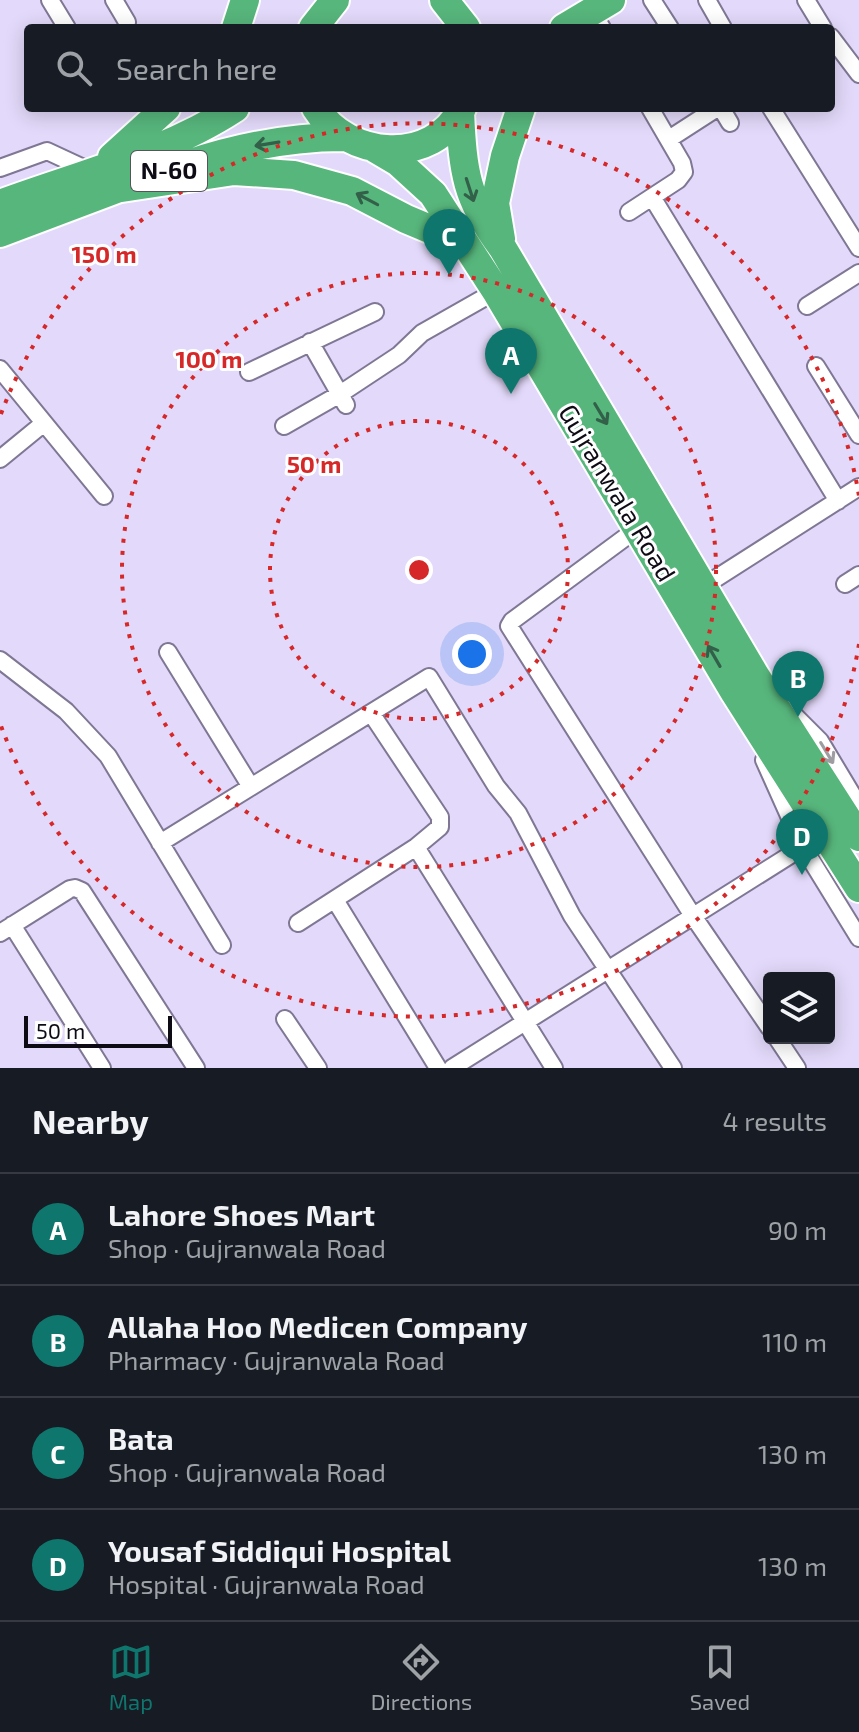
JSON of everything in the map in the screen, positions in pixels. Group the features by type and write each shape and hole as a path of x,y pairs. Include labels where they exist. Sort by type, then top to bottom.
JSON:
{"highway":[{"path":"237,24 245,0"},
{"path":"306,0 311,24"},
{"path":"315,24 335,0"},
{"path":"444,0 463,24"},
{"path":"575,24 602,13"},
{"path":"102,176 162,112"},
{"name":"N-60","path":"10,230 102,176 228,112"},
{"path":"319,112 331,128 344,137 376,149 420,144 445,129 460,112"},
{"name":"Gujranwala Road","path":"461,112 466,179 482,221 502,247 704,586 745,684 859,888"},
{"path":"502,247 495,203 505,156 520,112"},
{"name":"N-60","path":"0,204 102,176 239,148 299,139 344,137"},
{"name":"Gujranwala Road","path":"376,149 398,162 433,194 496,291 638,528 745,684 859,837"},
{"path":"102,176 234,171 294,175 352,191 406,219 463,243"}],"street":[{"path":"50,0 65,24"},
{"path":"114,0 127,22"},
{"path":"652,0 667,24"},
{"path":"707,0 721,24"},
{"path":"806,0 821,24"},
{"path":"835,42 859,74"},
{"path":"629,212 678,180 684,172 682,163 652,112"},
{"path":"774,112 859,248"},
{"path":"669,139 723,113"},
{"path":"0,168 47,151 102,176"},
{"path":"652,197 838,501"},
{"path":"0,251 10,230"},
{"path":"807,306 859,273"},
{"path":"284,426 343,400 422,333 496,291"},
{"path":"249,372 375,312"},
{"path":"310,342 343,400"},
{"path":"816,366 859,435"},
{"path":"0,369 104,496"},
{"path":"0,459 44,423"},
{"path":"704,586 859,487"},
{"path":"638,528 509,626 693,916 763,1018"},
{"path":"168,652 251,787"},
{"path":"0,660 84,728 108,756 222,945"},
{"path":"160,843 429,677 496,786 518,813 572,916 673,1068"},
{"name":"Gujranwala Road","path":"745,684 820,741 859,806"},
{"name":"Gujranwala Road","path":"745,684 803,847 859,938"},
{"path":"298,923 438,831 441,821 371,713"},
{"path":"416,847 554,1068"},
{"path":"452,1068 803,847"},
{"path":"102,1068 6,929 75,888 82,891 196,1068"},
{"path":"335,900 438,1068"},
{"path":"285,1019 318,1068"},
{"path":"781,1044 797,1068"}],"place":[{"name":"Bata","path":"449,275"},
{"name":"Lahore Shoes Mart","path":"511,394"},
{"name":"Allaha Hoo Medicen Company","path":"798,717"},
{"name":"Yousaf Siddiqui Hospital","path":"802,875"}]}
